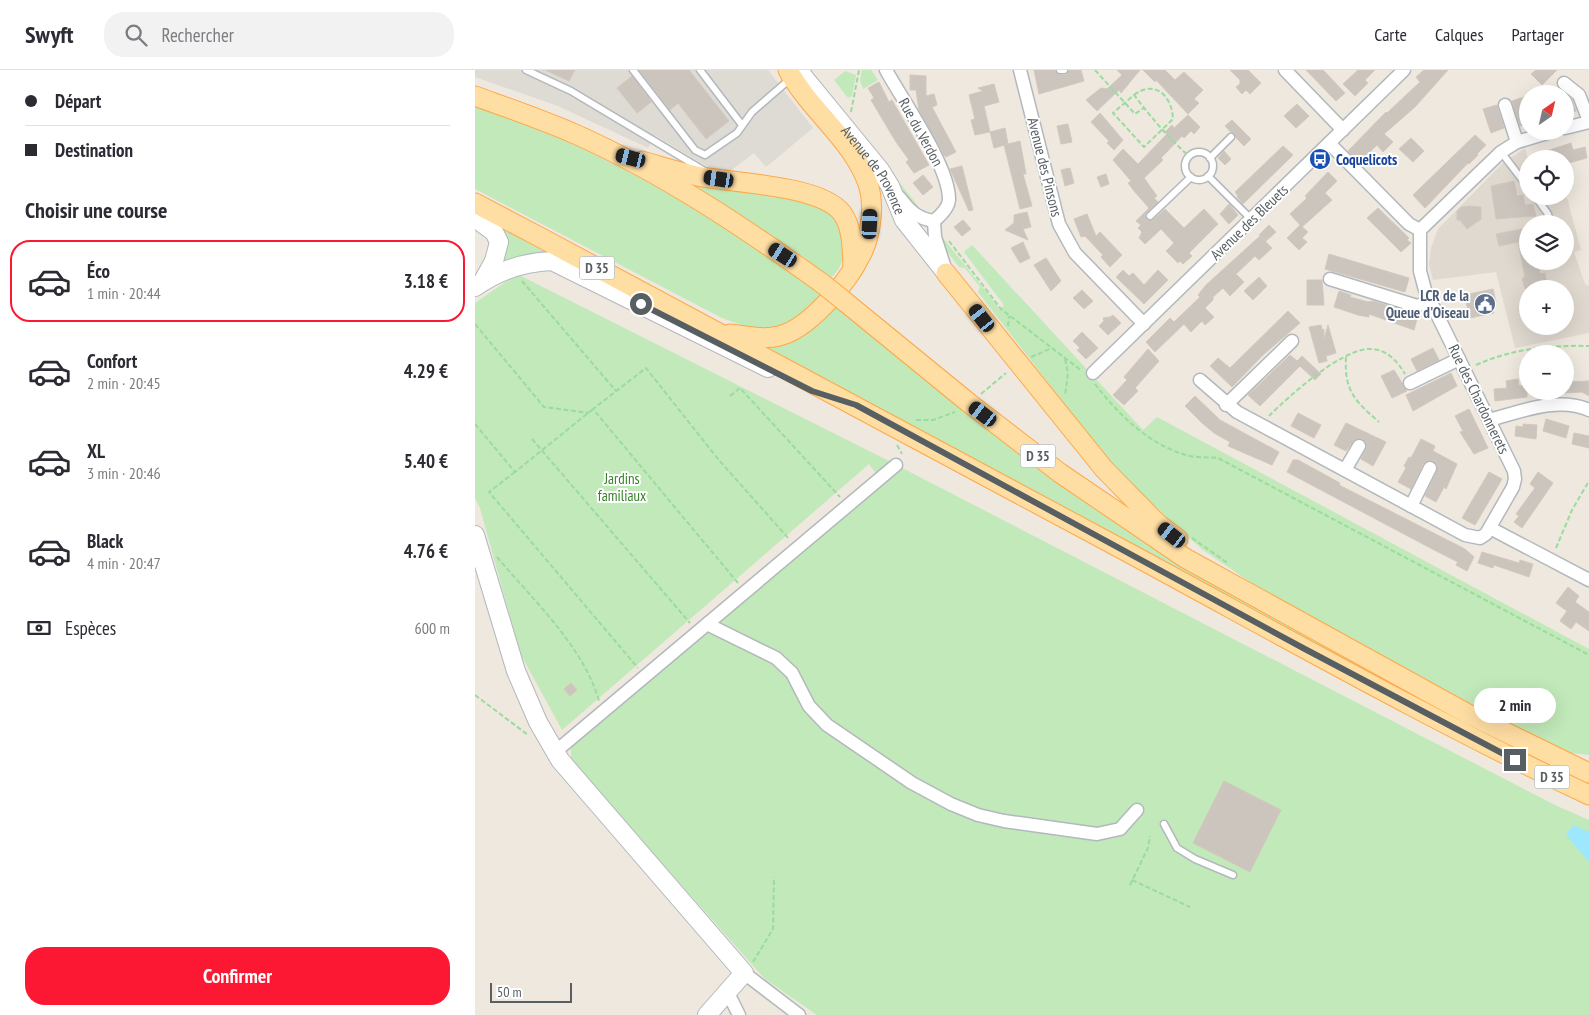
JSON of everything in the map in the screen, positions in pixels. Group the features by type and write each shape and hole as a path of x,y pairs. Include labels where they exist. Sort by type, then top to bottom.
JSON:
{"main road":[{"path":"792,73 859,164 869,186 870,224 861,255 853,268"},
{"name":"D 35","path":"475,96 575,134 723,215 823,284 969,403 1060,473 1185,558 1468,714 1589,773"},
{"name":"D 35","path":"616,155 696,176 799,192 829,202 846,220 851,234 853,268 821,308 811,317 781,336 768,338 719,333"},
{"name":"D 35","path":"475,203 856,405 1312,653 1515,760 1589,795"},
{"path":"946,272 1104,469 1157,523 1246,592"}],"street":[{"name":"Rue du Verdon","path":"886,70 942,168 949,200 944,212 934,221"},
{"name":"Avenue des Pinsons","path":"1020,70 1059,224 1075,253 1144,324"},
{"path":"1285,70 1343,130"},
{"name":"Avenue des Bleuets","path":"1093,378 1144,324 1404,70"},
{"name":"Avenue de Provence","path":"792,73 812,88 870,157 890,186 904,220 946,272"},
{"path":"1564,83 1579,95 1589,121 1574,125"},
{"path":"1505,105 1517,142"},
{"path":"1329,143 1409,224 1420,230 1501,152 1524,140"},
{"path":"890,186 914,215 921,219 934,221 935,237 946,272"},
{"path":"475,218 494,232 499,242 494,261 479,284"},
{"name":"Rue des Chardonnerets","path":"1420,230 1420,271 1430,301 1514,471 1515,479 1490,528"},
{"path":"479,284 511,268 531,262 552,261 812,391 856,405"},
{"path":"1329,279 1417,306 1430,301"},
{"path":"1226,405 1292,341"},
{"path":"1410,383 1462,365"},
{"path":"1200,380 1226,405 1472,538 1480,538 1490,528 1589,580"},
{"path":"1489,420 1526,409 1557,405 1582,406 1589,410"},
{"path":"1345,470 1359,446"},
{"path":"553,749 746,592 896,465"},
{"path":"1411,506 1430,468"},
{"path":"475,536 516,671 538,722 553,749 744,973 799,1015"},
{"path":"707,624 776,658 792,673 809,706 827,725 912,783 951,804 978,815 1004,821 1097,834 1120,829 1137,810"},
{"path":"707,1015 744,973"},
{"path":"727,991 739,1015"}],"lane":[{"path":"526,70 571,91 719,179"},
{"path":"633,70 695,150 705,155 737,133 752,112 792,73"},
{"path":"700,70 742,125"},
{"path":"1210,158 1231,137"},
{"path":"1209,176 1200,179 1191,177 1185,166 1189,156 1199,152 1210,158"},
{"path":"1501,152 1519,176"},
{"path":"1209,176 1212,168 1210,158"},
{"path":"1209,176 1251,220"},
{"path":"1150,216 1191,177"},
{"path":"1164,824 1177,848 1195,859 1233,875"}],"path":[{"path":"850,115 859,70"},
{"path":"1095,70 1135,114 1144,108"},
{"path":"1143,88 1151,88 1168,98 1173,119 1144,148 1113,113 1134,95 1143,88"},
{"path":"1134,95 1162,130 1189,156"},
{"path":"517,274 616,391"},
{"path":"1007,333 1009,316"},
{"path":"475,324 545,407 589,412"},
{"path":"1462,365 1518,351 1561,345 1589,346"},
{"path":"1261,425 1292,393 1346,357 1368,349 1387,353 1398,362 1410,383"},
{"path":"1346,357 1348,387 1357,402 1379,422"},
{"path":"1063,403 1068,383 1065,358"},
{"path":"639,669 489,492 646,368 718,459 791,540"},
{"path":"1093,378 1132,425 1161,443 1187,456 1218,458 1589,655"},
{"path":"730,396 740,388 841,499"},
{"path":"593,409 746,592"},
{"path":"475,424 515,472"},
{"path":"532,439 693,626"},
{"path":"1551,560 1571,510 1589,481"},
{"path":"1191,537 1230,565"},
{"path":"492,552 563,634 585,669 600,703"},
{"path":"475,695 541,745 553,749"},
{"path":"1130,885 1148,848 1150,836"},
{"path":"744,973 761,951 773,929 774,877"},
{"path":"1132,880 1191,907"}],"shaded area":[{"path":"475,70 768,70 813,128 766,167 754,153 730,171 708,167 656,136 648,148 558,106 475,77"},
{"path":"1519,152 1519,205 1569,205 1572,215 1519,215 1519,270 1574,270 1574,252 1585,284 1589,286 1589,333 1530,345 1519,345 1519,347 1515,348 1496,272 1433,280 1429,265 1431,248 1438,229 1503,163"},
{"path":"1574,224 1581,250 1574,252"}],"green space":[{"path":"804,70 811,70 925,215 918,214"},
{"path":"862,70 871,70 878,80 863,89 860,80"},
{"path":"845,71 856,75 852,96 848,98 834,80"},
{"path":"475,105 568,142 657,187 742,239 824,297 783,329 752,329 722,318 475,189"},
{"path":"675,178 818,204 831,213 841,226 844,250 840,266 830,278 804,257 719,202"},
{"path":"496,225 553,256 503,263"},
{"path":"939,233 1000,309 1004,305 964,252 972,245 1143,430 1157,417 1589,649 1589,755 1571,753 1503,721 1268,594 1203,550 1138,492 1108,460 978,292 980,287 965,268 959,267 940,242"},
{"name":"Jardins familiaux","path":"517,274 879,456 1555,805 1589,820 1589,1015 817,1015 765,979 571,761 571,747 880,479 869,464 562,730 520,653 480,508 475,498 475,303"},
{"path":"834,305 1042,468 1589,779 1589,788 1422,704 767,347 788,341"}],"water":[{"path":"1573,825 1589,832 1589,862 1566,835"}],"building":[{"path":"545,70 575,70 569,81"},
{"path":"639,70 689,70 729,121 706,139 678,103 670,110"},
{"path":"1034,70 1055,70 1060,75 1066,75 1069,70 1081,70 1084,81 1039,94"},
{"path":"1117,70 1140,70 1121,93 1119,90 1097,111 1086,100 1101,88 1107,89 1122,75"},
{"path":"1143,70 1165,70 1175,80 1184,72 1203,90 1194,99 1199,103 1188,114 1156,80 1155,82"},
{"path":"1230,70 1248,70 1261,83 1250,94 1246,90 1242,94 1236,87 1240,84 1240,80"},
{"path":"1306,70 1323,70 1345,93 1336,101"},
{"path":"1358,70 1375,70 1365,80 1368,83 1355,96 1343,84"},
{"path":"1424,70 1448,70 1415,107 1384,134 1393,142 1383,152 1377,145 1359,162 1348,151 1386,112 1420,82 1416,77"},
{"path":"1536,70 1557,70 1542,85 1531,74"},
{"path":"910,75 926,76 926,96 934,94 937,105 932,107 956,152 946,157 944,155 919,110 916,90 910,90"},
{"path":"632,76 651,102 637,113 617,88"},
{"path":"879,82 889,102 892,100 929,165 914,173 906,162 909,160 871,100 874,98 868,88"},
{"path":"994,84 999,102 984,106 990,132 975,135 971,120 975,119 969,95 983,91 978,88"},
{"path":"1519,99 1519,123 1512,101"},
{"path":"1297,104 1309,116 1296,128 1284,116"},
{"path":"1497,105 1504,128 1491,133 1483,109"},
{"path":"1100,113 1123,140 1114,150 1107,143 1109,141 1091,122"},
{"path":"1188,115 1200,127 1194,134 1191,131 1184,138 1182,136 1161,158 1163,160 1144,178 1157,196 1154,198 1158,202 1145,214 1147,220 1153,220 1165,209 1184,228 1204,209 1218,224 1189,253 1192,256 1183,264 1180,261 1178,263 1166,251 1174,243 1161,229 1145,244 1139,238 1142,232 1138,228 1141,225 1136,221 1149,208 1128,183 1131,181 1113,160 1123,149 1138,164 1167,134 1165,132 1172,125 1174,128"},
{"path":"1232,120 1251,139 1244,146 1225,126"},
{"path":"1068,124 1072,142 1061,144 1057,126"},
{"path":"1005,128 1008,144 994,148 990,132"},
{"path":"1475,135 1486,145 1425,208 1413,195"},
{"path":"1411,138 1424,151 1413,162 1399,149"},
{"path":"1020,141 1026,174 1023,174 1032,206 1020,209 1004,145"},
{"path":"1571,143 1573,150 1549,150"},
{"path":"1283,146 1293,155 1243,204 1235,192"},
{"path":"1585,147 1587,158 1574,162 1573,150"},
{"path":"1224,151 1231,159 1225,165 1218,158"},
{"path":"962,166 973,210 969,211 950,169"},
{"path":"1070,168 1074,183 1065,186 1061,170"},
{"path":"1328,172 1337,181 1325,193 1332,200 1302,227 1290,214 1307,198 1305,196"},
{"path":"1106,174 1109,184 1101,187 1097,177"},
{"path":"923,175 933,187 923,195 913,183"},
{"path":"1514,181 1517,196 1519,196 1519,205 1533,205 1536,215 1519,215 1519,217 1496,219 1491,186"},
{"path":"1229,204 1238,215 1229,224 1220,214"},
{"path":"1461,207 1481,207 1481,219 1467,229 1460,220 1457,220 1457,211"},
{"path":"1378,208 1409,238 1407,240 1411,243 1401,252 1367,218"},
{"path":"1027,212 1031,227 1023,229 1028,240 1005,230 1014,223 1014,215"},
{"path":"1087,214 1096,236 1100,232 1122,255 1110,267 1101,257 1103,255 1085,236 1081,237 1074,219"},
{"path":"963,220 971,229 962,236 954,227"},
{"path":"1269,225 1276,232 1266,241 1259,235"},
{"path":"1300,225 1308,232 1302,238 1307,242 1299,250 1287,238"},
{"path":"1519,230 1519,247 1518,242 1499,246 1496,234"},
{"path":"1260,236 1272,248 1259,260 1255,256 1236,274 1244,282 1230,296 1223,288 1213,297 1213,300 1205,308 1214,317 1205,325 1202,321 1191,332 1184,324 1155,352 1146,342 1170,318 1174,322 1200,297 1198,295 1206,285"},
{"path":"1023,242 1030,258 1020,263 1011,248"},
{"path":"1329,254 1409,278 1405,292 1325,269"},
{"path":"1046,258 1061,281 1051,291 1034,265"},
{"path":"1123,270 1129,276 1133,273 1144,285 1158,270 1168,280 1144,304 1116,277"},
{"path":"1524,270 1539,270 1540,274 1545,273 1546,280 1523,280 1522,278 1525,277"},
{"path":"1259,277 1267,286 1253,300 1244,291"},
{"path":"1307,280 1322,280 1324,305 1307,305"},
{"path":"1493,289 1496,302 1492,307 1494,313 1470,318 1466,302 1470,299 1469,294"},
{"path":"1082,290 1093,301 1084,309 1073,298"},
{"path":"1339,291 1351,295 1350,297 1368,302 1373,301 1418,315 1414,330 1369,314 1369,317 1358,315 1334,307"},
{"path":"1288,311 1300,323 1263,355 1232,387 1210,366 1218,358 1230,368"},
{"path":"1113,315 1121,323 1108,335 1099,326 1104,321 1103,318"},
{"path":"1321,325 1322,330 1324,329 1324,339 1328,325 1336,353 1326,356 1327,361 1319,363 1309,327"},
{"path":"1082,332 1098,348 1086,359 1077,350 1080,348 1073,341"},
{"path":"1433,348 1439,360 1417,371 1411,359"},
{"path":"1148,349 1159,361 1135,388 1138,391 1124,405 1113,395 1127,380 1124,377"},
{"path":"1290,355 1297,361 1302,356 1321,374 1315,380 1300,366 1260,406 1248,395"},
{"path":"1394,370 1407,391 1392,398 1381,376"},
{"path":"1451,373 1457,386 1413,411 1406,395"},
{"path":"1518,379 1519,398 1495,401 1494,389 1507,388 1506,381"},
{"path":"1589,381 1589,396 1582,392 1574,392 1574,382"},
{"path":"1195,396 1220,420 1279,452 1272,465 1228,446 1230,442 1214,433 1202,423 1185,406"},
{"path":"1469,409 1488,448 1474,454 1460,432 1463,431 1455,416"},
{"path":"1298,413 1321,425 1314,438 1291,426"},
{"path":"1546,419 1569,426 1566,438 1543,431"},
{"path":"1346,423 1386,442 1373,466 1361,459 1367,447 1363,439 1355,439 1346,451 1334,445"},
{"path":"1523,424 1537,425 1536,439 1515,436 1516,426 1523,427"},
{"path":"1574,433 1589,436 1589,448 1572,444"},
{"path":"1421,439 1435,446 1433,451 1457,464 1446,489 1444,487 1436,502 1425,496 1437,471 1437,464 1434,461 1429,460 1423,464 1411,489 1398,482 1406,468 1404,466 1409,457 1411,458"},
{"path":"1293,460 1298,460 1340,483 1339,485 1465,549 1474,557 1467,571 1456,565 1458,562 1287,472"},
{"path":"1489,472 1502,479 1475,525 1462,518"},
{"path":"1538,472 1553,483 1522,528 1514,522 1519,516 1516,514 1535,488 1530,484"},
{"path":"1482,552 1519,563 1520,560 1533,564 1529,577 1494,565 1493,568 1478,563"},
{"path":"1568,587 1579,596 1575,602 1589,612 1589,631 1576,622 1571,629 1560,621 1567,611 1556,603"},
{"path":"571,683 577,690 570,696 564,689"},
{"path":"1224,781 1281,810 1250,872 1193,843"}],"place":[{"name":"Coquelicots","path":"1320,159"},
{"name":"LCR de la Queue d'Oiseau","path":"1485,304"}],"route":[{"path":"641,304 812,391 856,405 1303,648 1515,760"}]}
